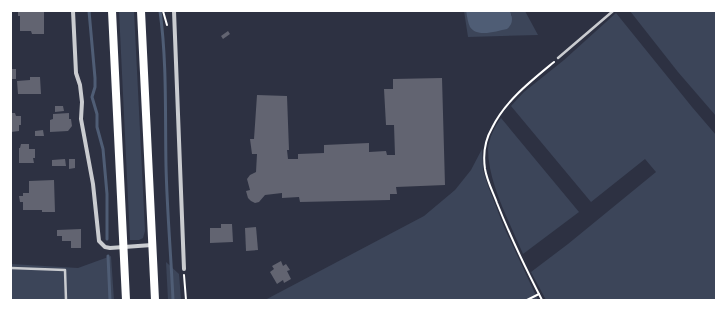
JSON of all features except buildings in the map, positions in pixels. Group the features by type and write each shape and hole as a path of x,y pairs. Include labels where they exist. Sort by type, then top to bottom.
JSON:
{"main road":[{"path":"112,11 126,300"},
{"path":"141,11 155,300"}],"street":[{"path":"73,11 76,73 80,85 82,102 81,119 93,184 99,241 105,247 110,248 153,245"},
{"path":"174,11 184,269"}],"lane":[{"path":"558,58 613,11"},
{"path":"11,268 65,270 66,300"}],"path":[{"path":"542,300 499,208 486,169 485,154 486,141 500,114 523,88 558,58"},
{"path":"184,269 186,300"},
{"path":"527,300 539,294"}],"shaded area":[{"path":"119,11 134,11 145,231 143,238 139,240 130,240"},
{"path":"464,11 466,11 470,26 512,16 510,11 525,11 538,35 468,37"},
{"path":"466,11 510,11 512,16 511,23 507,29 487,33 477,32 470,27"},
{"path":"630,11 716,11 716,116 678,72"},
{"path":"616,13 716,135 716,300 546,300 531,272 568,244 656,172 645,159 591,202 511,106 524,92 564,60"},
{"path":"501,118 579,212 523,254 501,203 489,162 488,149 490,141"},
{"path":"482,149 483,170 488,186 504,227 538,300 265,300 424,216 455,190 471,170"},
{"path":"111,256 114,300 11,300 11,264 78,268"},
{"path":"166,262 179,274 181,300 168,300"}],"waterway":[{"path":"89,11 95,78 95,87 92,97 97,114 97,127 103,149 107,194 107,239"},
{"path":"160,11 165,69 167,183 173,300"},
{"path":"108,256 110,300"}]}
